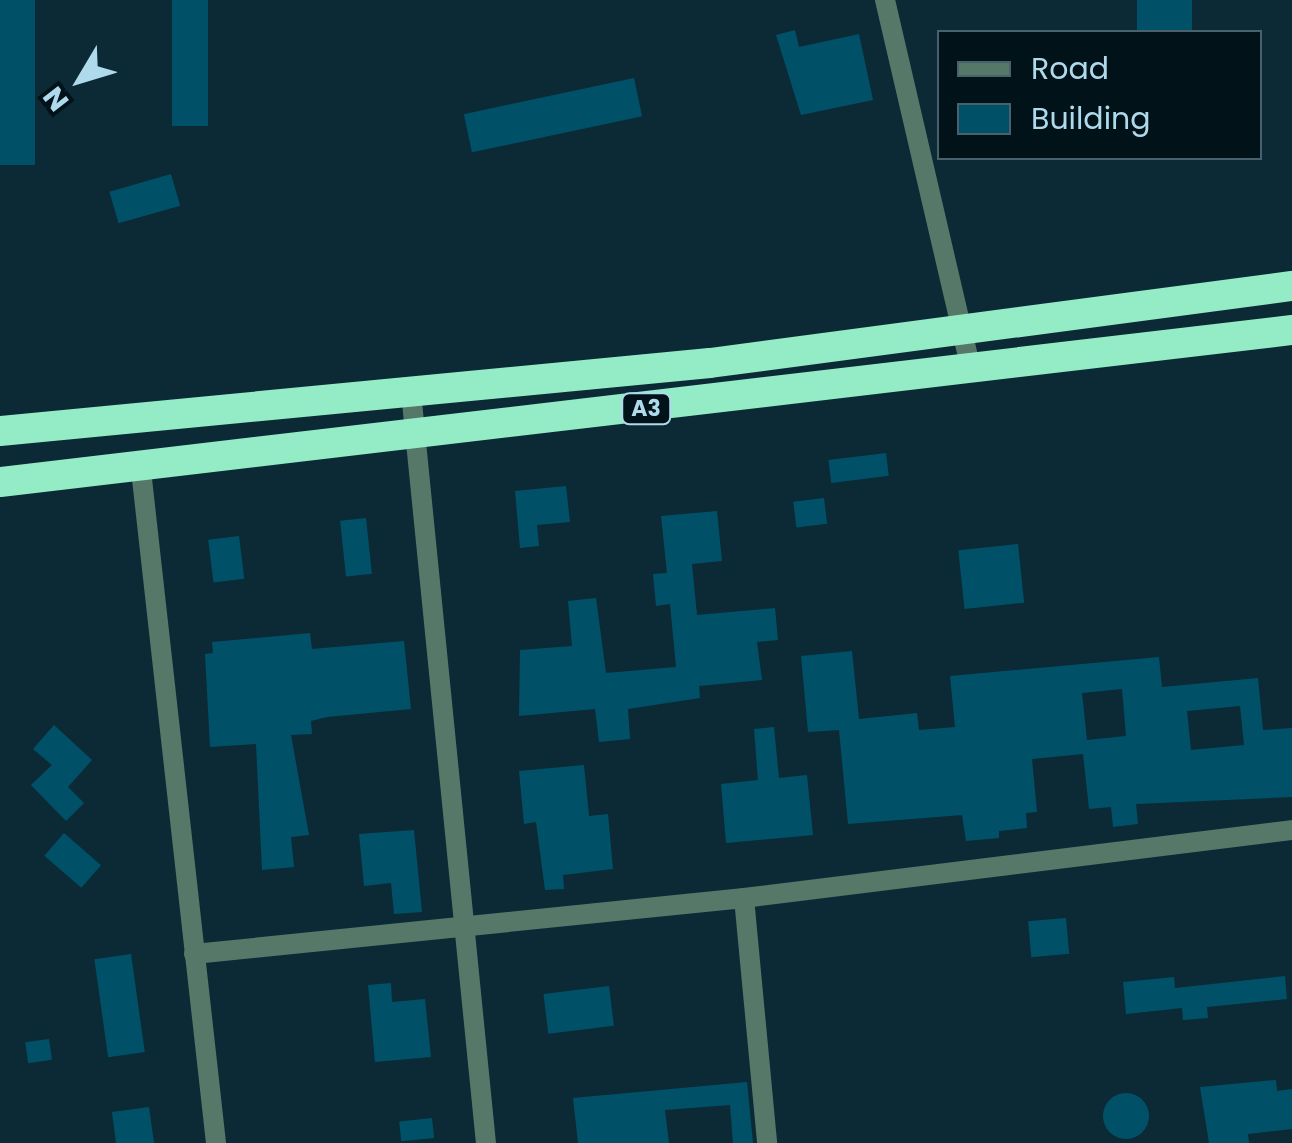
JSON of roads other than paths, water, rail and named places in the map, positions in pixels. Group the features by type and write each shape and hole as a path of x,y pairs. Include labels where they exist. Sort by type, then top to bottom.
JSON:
{"highway":[{"name":"A3","path":"0,431 710,362 960,326 1292,286"},
{"name":"A3","path":"0,482 141,470 1292,330"}],"street":[{"path":"884,0 970,371"},
{"path":"411,392 486,1143"},
{"path":"141,470 216,1143"},
{"path":"194,954 744,898 1292,830"},
{"path":"744,898 767,1143"}]}
